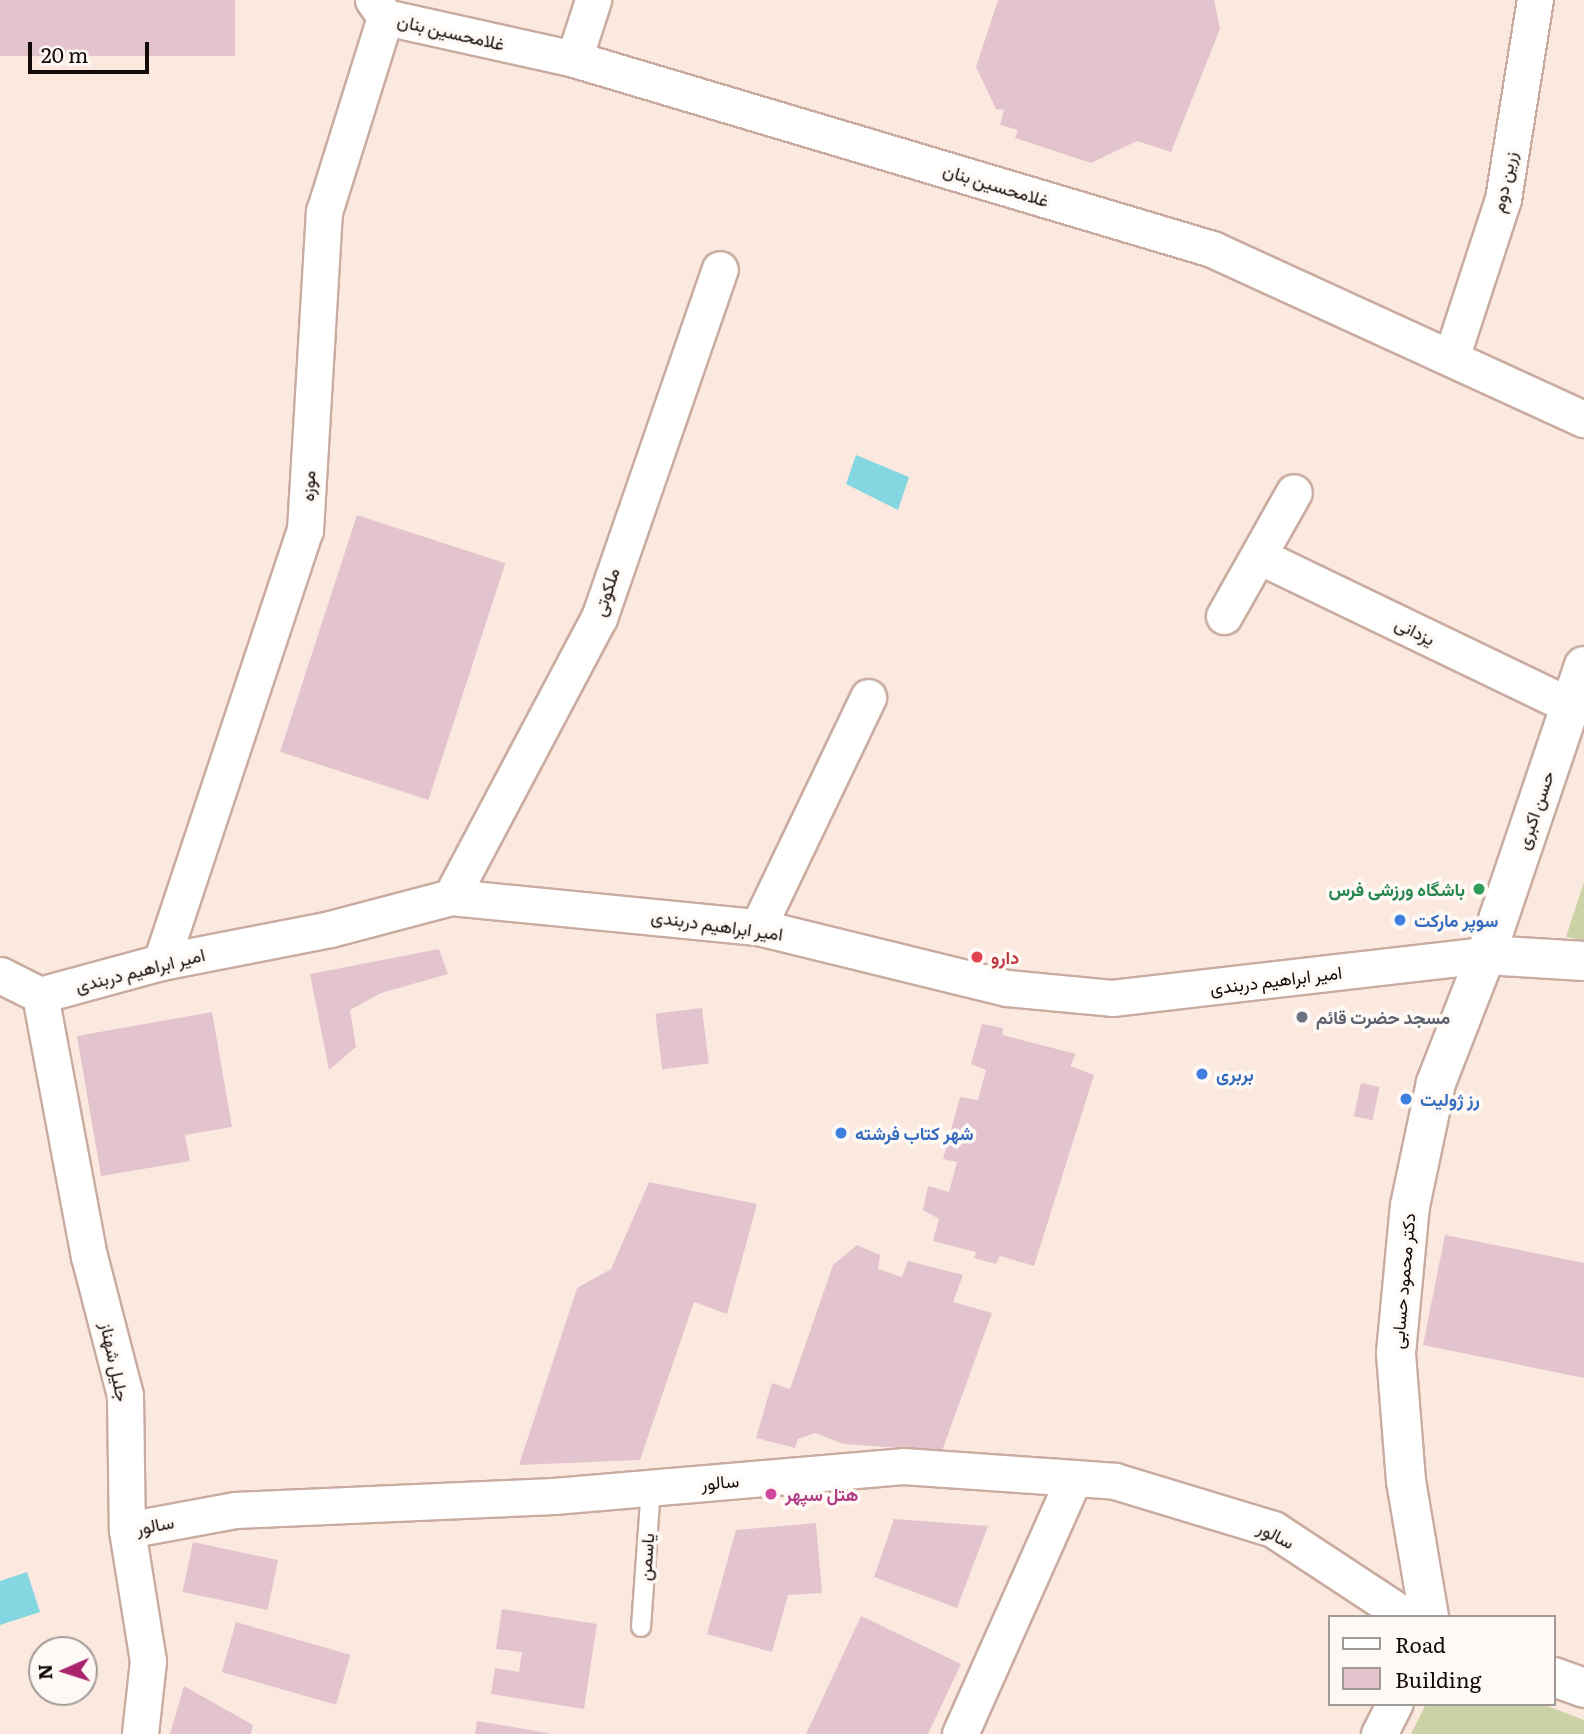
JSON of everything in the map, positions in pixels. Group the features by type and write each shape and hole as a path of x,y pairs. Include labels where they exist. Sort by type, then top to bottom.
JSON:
{"street":[{"path":"574,59 593,0"},
{"name":"زرین دوم","path":"1451,358 1503,199 1535,0"},
{"name":"غلامحسین بنان","path":"379,9 574,59 1212,248 1584,419"},
{"name":"موزه","path":"161,962 305,530 324,212 379,9"},
{"name":"ملکوتی","path":"451,897 599,618 720,269"},
{"path":"1224,616 1294,492"},
{"name":"یزدانی","path":"1259,556 1570,706"},
{"name":"حسن اکبری","path":"1486,955 1584,666"},
{"path":"758,927 868,697"},
{"name":"امیر ابراهیم دربندی","path":"40,995 161,962 330,929 451,897 758,927 1007,988 1112,998 1486,955"},
{"path":"1486,955 1584,961"},
{"name":"دکتر محمود حسابی","path":"1429,1615 1406,1481 1396,1353 1410,1206 1436,1083 1486,955"},
{"path":"0,975 40,995"},
{"name":"جلیل شهناز","path":"40,995 89,1256 125,1395 127,1530 148,1661 140,1734"},
{"name":"سالور","path":"127,1530 235,1510 651,1488 903,1466 1115,1481 1273,1529 1404,1615"},
{"path":"960,1734 1073,1478"},
{"path":"1556,1678 1584,1688"},
{"path":"1379,1734 1393,1706"}],"lane":[{"name":"یاسمن","path":"641,1627 651,1488"}],"green space":[{"path":"1584,882 1584,940 1566,937"},
{"path":"1425,1706 1547,1706 1584,1720 1584,1734 1411,1734"}],"water":[{"path":"856,455 909,477 898,510 846,484"},
{"path":"27,1572 40,1612 0,1625 0,1581"}],"building":[{"path":"0,0 235,0 235,56 0,56"},
{"path":"998,0 1214,0 1220,29 1171,152 1137,141 1091,163 1015,138 1018,130 1000,125 1004,110 996,109 976,67"},
{"path":"357,515 505,563 428,800 280,752"},
{"path":"439,949 448,974 381,993 350,1010 356,1047 329,1070 310,974"},
{"path":"702,1008 709,1064 662,1069 655,1014"},
{"path":"212,1012 232,1127 185,1135 190,1161 101,1176 77,1036"},
{"path":"982,1024 1003,1028 1002,1035 1076,1054 1070,1066 1094,1075 1034,1266 1000,1256 996,1264 974,1258 976,1252 933,1241 939,1219 923,1210 928,1186 949,1192 957,1162 943,1159 960,1097 978,1100 986,1070 971,1064"},
{"path":"1361,1083 1380,1087 1373,1120 1354,1116"},
{"path":"649,1182 757,1204 727,1314 694,1302 640,1460 519,1465 577,1288 611,1269"},
{"path":"1445,1235 1584,1263 1584,1378 1423,1345"},
{"path":"857,1245 880,1255 878,1269 902,1277 908,1261 963,1275 953,1302 992,1313 942,1451 844,1444 815,1433 798,1439 795,1448 756,1438 772,1383 790,1389 833,1265"},
{"path":"894,1519 988,1526 957,1608 874,1577"},
{"path":"816,1523 822,1593 788,1595 772,1652 707,1634 736,1530"},
{"path":"193,1542 278,1560 267,1610 182,1592"},
{"path":"502,1609 597,1624 584,1709 491,1694 495,1668 519,1672 522,1652 496,1649"},
{"path":"861,1616 961,1664 928,1734 806,1734"},
{"path":"236,1622 350,1655 336,1705 222,1672"},
{"path":"184,1686 253,1725 251,1734 170,1734"},
{"path":"477,1721 548,1733 548,1734 475,1734"}],"place":[{"name":"باشگاه ورزشی فرس","path":"1479,889"},
{"name":"سوپر مارکت","path":"1400,920"},
{"name":"دارو","path":"977,957"},
{"name":"مسجد حضرت قائم","path":"1302,1017"},
{"name":"بربری","path":"1202,1074"},
{"name":"رز ژولیت","path":"1406,1099"},
{"name":"شهر کتاب فرشته","path":"841,1133"},
{"name":"هتل سپهر","path":"771,1494"}]}
